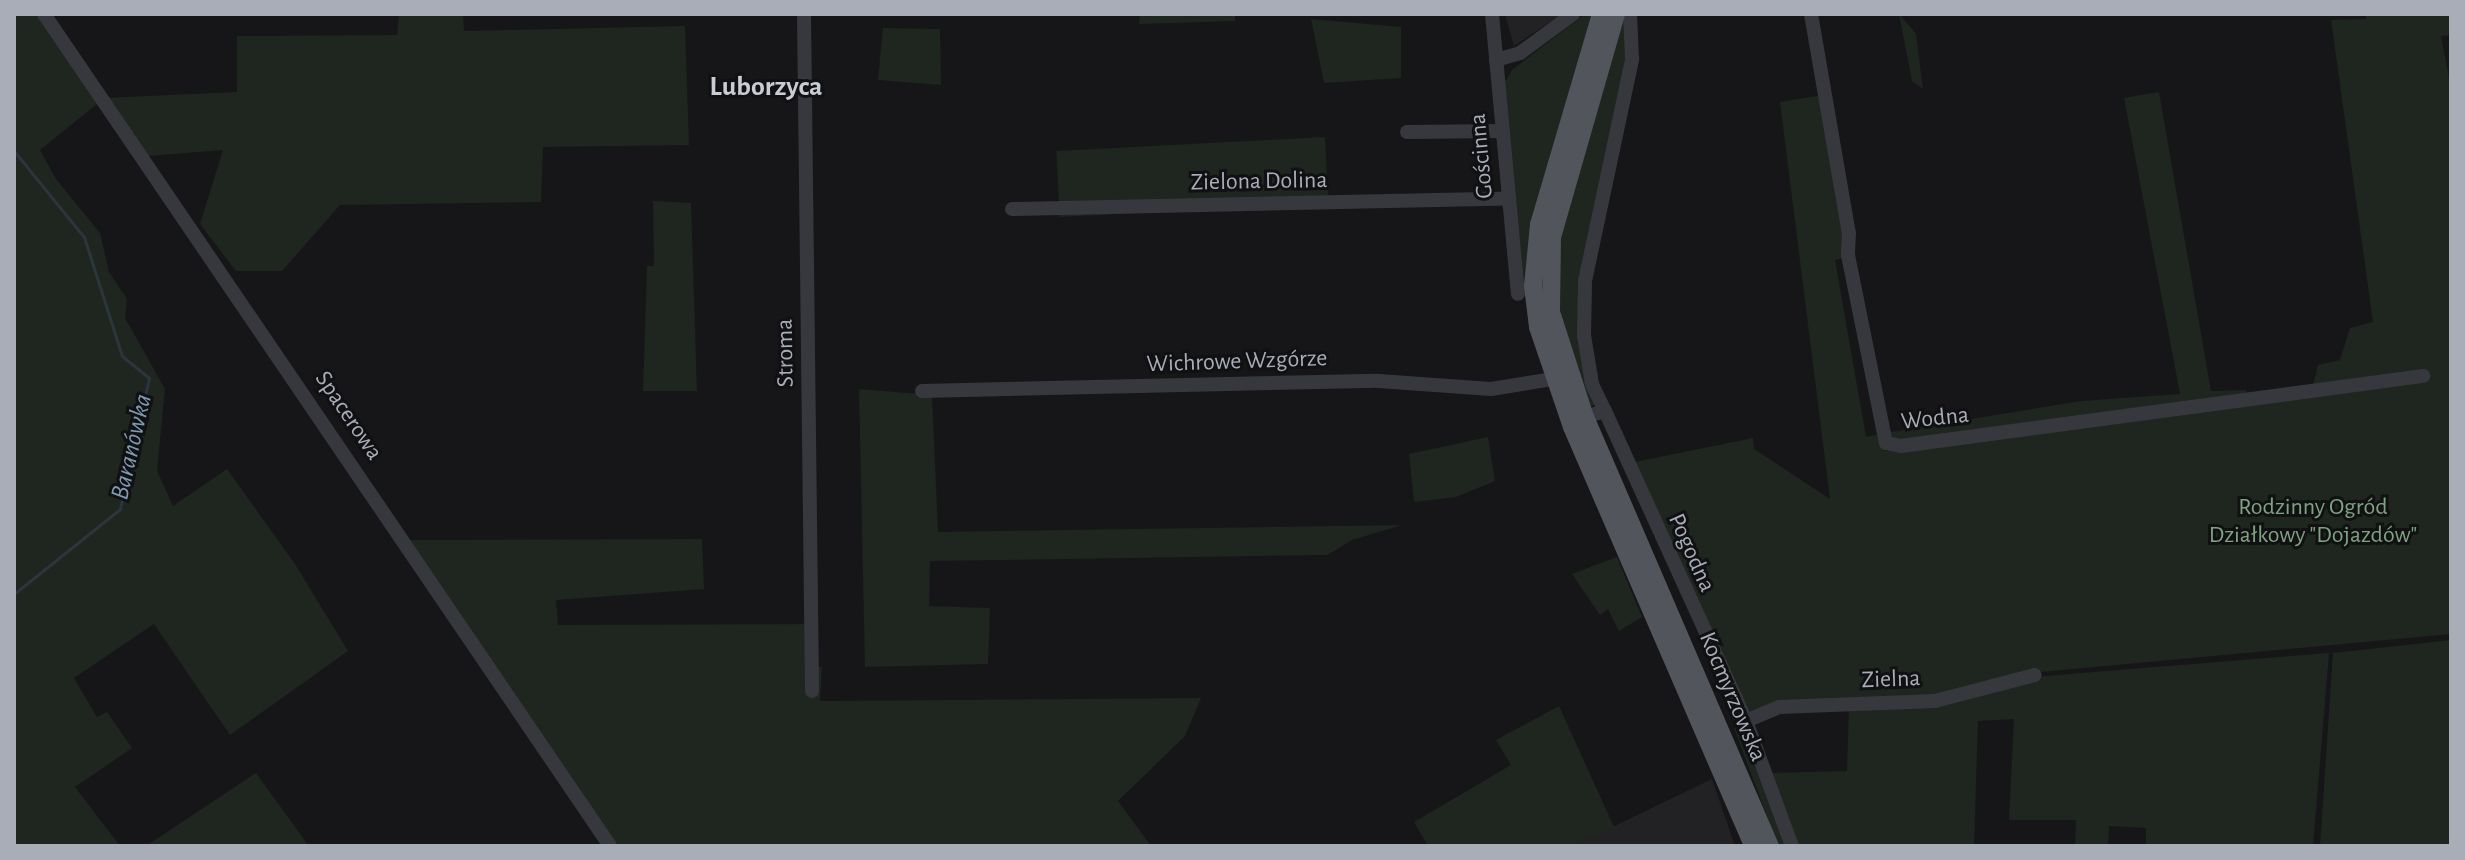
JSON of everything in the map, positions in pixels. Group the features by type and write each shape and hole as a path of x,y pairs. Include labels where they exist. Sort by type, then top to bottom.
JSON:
{"main road":[{"path":"1601,14 1547,192 1534,260 1538,327 1553,379 1642,569"},
{"path":"1616,14 1559,206 1549,265 1556,338 1642,569"},
{"name":"Kocmyrzowska","path":"1642,569 1753,846"},
{"name":"Kocmyrzowska","path":"1642,569 1770,846"}],"street":[{"name":"Spacerowa","path":"44,14 610,846"},
{"name":"Stroma","path":"804,14 812,691"},
{"name":"Gościnna","path":"1492,14 1518,294"},
{"path":"1496,60 1520,53 1573,14"},
{"name":"Pogodna","path":"1630,14 1632,59 1585,281 1584,335 1592,384 1746,721 1792,846"},
{"name":"Wodna","path":"1811,14 1849,233 1848,255 1886,443 1901,446 2423,376"},
{"path":"1407,132 1501,131"},
{"name":"Zielona Dolina","path":"1012,209 1508,199"},
{"name":"Wichrowe Wzgórze","path":"922,391 1379,381 1491,389 1553,379"},
{"path":"1585,417 1605,411"},
{"name":"Zielna","path":"1746,721 1779,707 1935,701 2035,675"}],"shaded area":[{"path":"1505,14 1562,14 1514,46"},
{"path":"1712,779 1735,846 1573,846"}],"green space":[{"path":"14,14 41,14 97,104 40,150 56,179 100,233 109,272 127,299 125,318 165,389 157,471 173,506 227,469 295,564 348,651 230,735 154,624 74,678 97,717 107,712 132,748 75,787 120,846 14,846"},
{"path":"399,14 463,14 464,31 685,26 689,145 543,147 541,202 340,205 282,271 236,271 200,224 223,150 148,156 104,98 237,92 237,36 397,35"},
{"path":"1140,14 1235,14 1235,21 1139,24"},
{"path":"1585,14 1593,14 1532,217 1525,295 1505,82 1512,70"},
{"path":"1623,14 1629,59 1583,280 1598,403 1587,408 1564,337 1557,289 1562,222"},
{"path":"1899,14 1916,34 1923,89 1912,81"},
{"name":"Rodzinny Ogród Działkowy \"Dojazdów\"","path":"2366,14 2451,14 2451,35 2441,36 2451,88 2451,634 2041,672 1935,697 1750,712 1630,463 1753,438 1754,449 1830,499 1780,102 1823,95 1851,256 1835,260 1866,437 1880,434 1883,451 1992,439 2312,390 2318,365 2340,360 2350,328 2373,322 2331,20 2366,19"},
{"path":"1311,19 1401,27 1401,78 1324,83"},
{"path":"883,28 940,29 941,85 878,80"},
{"path":"2159,92 2211,391 2246,390 2247,398 1895,443 1885,433 2081,401 2180,394 2124,98"},
{"path":"1325,137 1328,203 1060,217 1056,151"},
{"path":"653,201 691,203 697,391 643,391 647,266 654,266"},
{"path":"859,389 932,395 938,532 1402,525 1352,540 1327,555 930,561 929,606 990,608 988,664 865,667"},
{"path":"1488,437 1495,481 1456,497 1414,502 1409,454"},
{"path":"702,539 704,589 556,600 558,625 812,624 813,667 822,667 820,701 1201,698 1185,736 1118,801 1151,846 617,846 410,540"},
{"path":"1617,557 1642,617 1619,631 1608,609 1600,615 1572,574"},
{"path":"2451,640 2451,846 2320,846 2333,653"},
{"path":"2329,653 2313,846 2146,846 2146,828 2109,826 2108,846 2075,846 2076,820 2009,820 2014,719 1978,721 1974,846 1796,846 1772,773 1847,771 1849,707 1978,694 2045,676"},
{"path":"1559,706 1614,827 1573,846 1428,846 1414,822 1511,765 1496,740"},
{"path":"1734,728 1746,728 1787,846 1778,846"},
{"path":"256,773 309,846 146,846"}],"waterway":[{"name":"Baranówka","path":"14,151 84,237 122,356 149,378 120,509 14,594"}],"district":[{"name":"Luborzyca","path":"766,87"}]}
